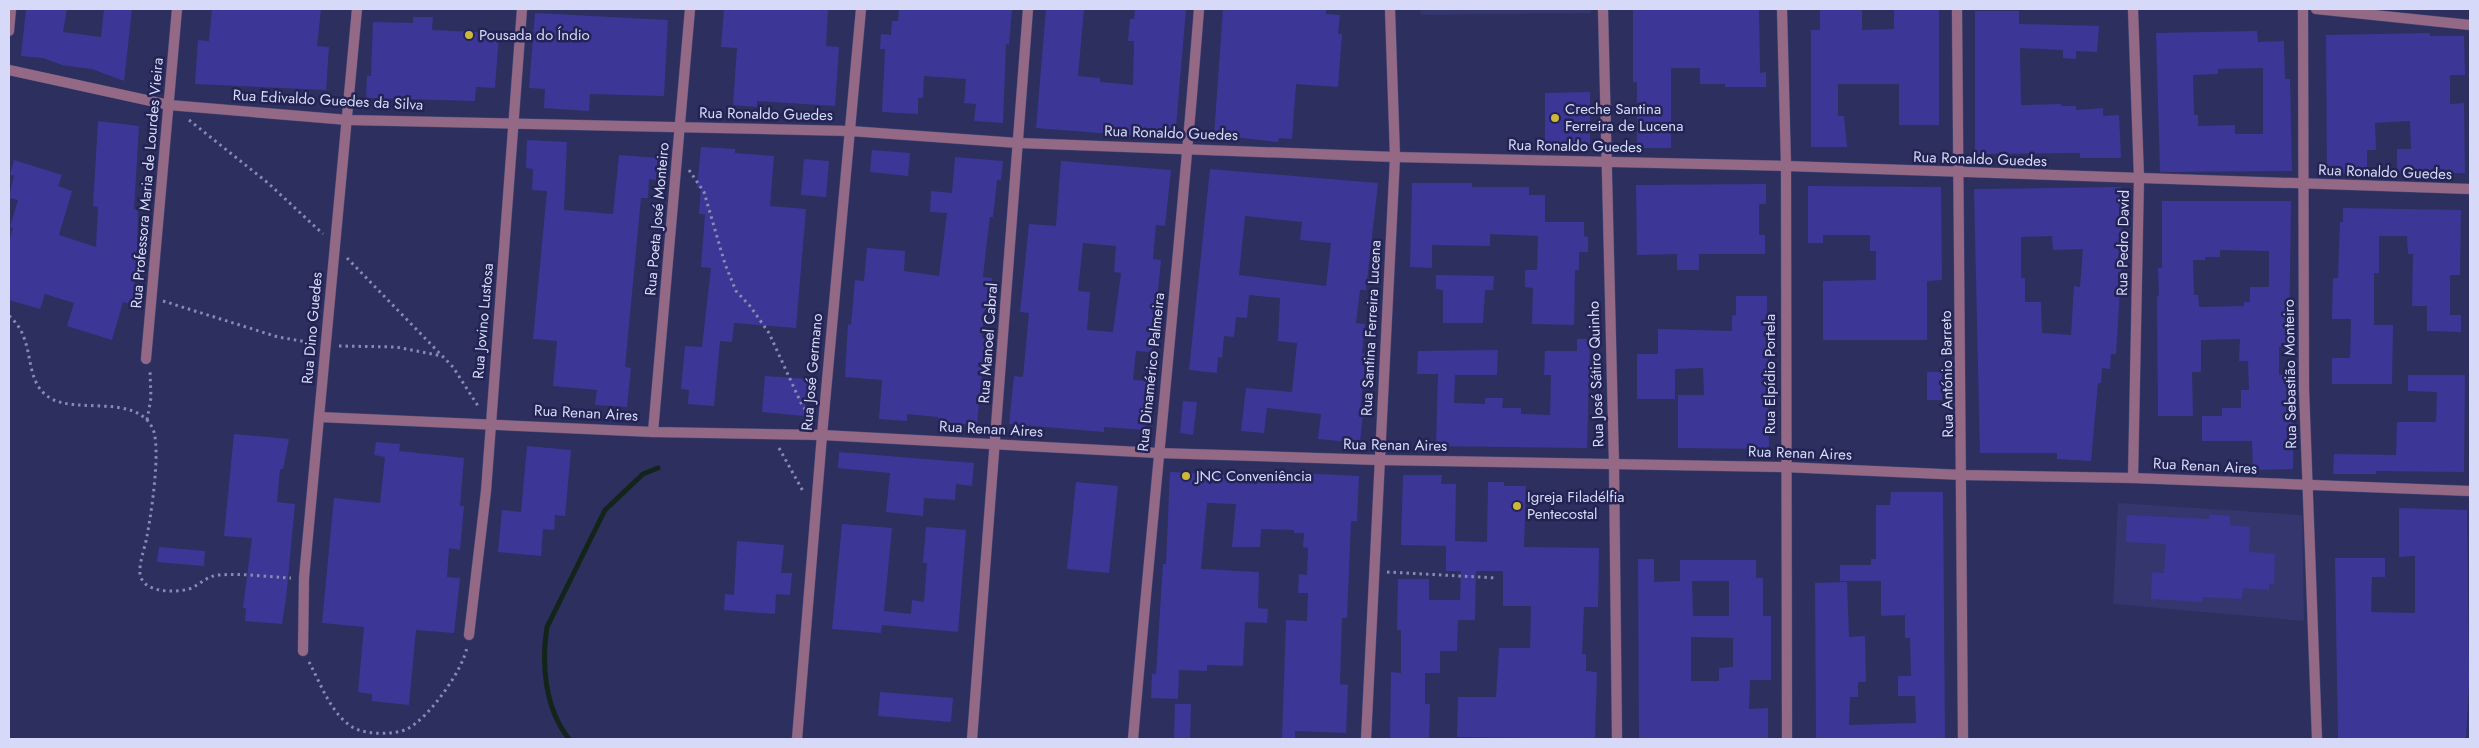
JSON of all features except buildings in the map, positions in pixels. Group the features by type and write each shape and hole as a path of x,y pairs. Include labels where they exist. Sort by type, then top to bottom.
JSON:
{"street":[{"path":"9,31 10,9"},
{"name":"Rua Professora Maria de Lourdes Vieira","path":"146,359 153,297 177,9"},
{"name":"Rua Dino Guedes","path":"303,651 304,578 357,9"},
{"name":"Rua Jovino Lustosa","path":"469,635 486,491 522,9"},
{"name":"Rua Poeta José Monteiro","path":"653,432 690,9"},
{"name":"Rua José Germano","path":"797,739 822,435 862,9"},
{"name":"Rua Manoel Cabral","path":"972,739 1028,9"},
{"name":"Rua Dinamérico Palmeira","path":"1133,739 1158,453 1188,149 1199,9"},
{"name":"Rua Santina Ferreira Lucena","path":"1366,739 1395,157 1390,9"},
{"name":"Rua José Sátiro Quinho","path":"1603,9 1614,464 1617,739"},
{"name":"Rua Elpídio Portela","path":"1782,9 1786,166 1784,467 1787,739"},
{"name":"Rua António Barreto","path":"1957,9 1963,475 1963,739"},
{"name":"Rua Pedro David","path":"2133,9 2139,178 2133,478"},
{"name":"Rua Sebastião Monteiro","path":"2303,9 2304,389 2317,739"},
{"path":"2316,9 2470,25"},
{"name":"Rua Edivaldo Guedes da Silva","path":"9,70 169,105 348,120 515,122 680,127"},
{"name":"Rua Ronaldo Guedes","path":"680,127 850,131 1019,142 1395,157 1786,166 2470,189"},
{"name":"Rua Renan Aires","path":"319,417 490,423 653,432 822,435 1158,453 1379,460 1784,467 1963,475 2133,478 2470,491"}],"path":[{"path":"677,158 692,173 704,192 725,264 736,291 750,306 769,334 801,403 822,435"},
{"path":"153,297 278,337 326,345 396,347 444,357"},
{"path":"9,316 25,337 33,376 38,386 50,398 64,402 119,409 147,420 154,429 156,453 151,510 140,574 144,584 153,590 173,590 188,589 209,576 304,578"},
{"path":"146,359 151,372 151,398 147,420"},
{"path":"765,434 781,450 816,512"},
{"path":"1374,571 1498,578"},
{"path":"303,651 339,715 355,728 378,733 392,733 407,729 421,719 435,703 457,673 466,656 469,635"}],"shaded area":[{"path":"1420,9 1591,9 1591,13 1421,15"},
{"path":"2118,503 2302,515 2304,621 2113,604"}],"waterway":[{"path":"569,739 555,714 547,686 545,671 547,627 605,510 643,474 658,468"}],"place":[{"name":"Pousada do Índio","path":"469,35"},
{"name":"Creche Santina Ferreira de Lucena","path":"1555,118"},
{"name":"JNC Conveniência","path":"1186,476"},
{"name":"Igreja Filadélfia Pentecostal","path":"1517,506"}]}
